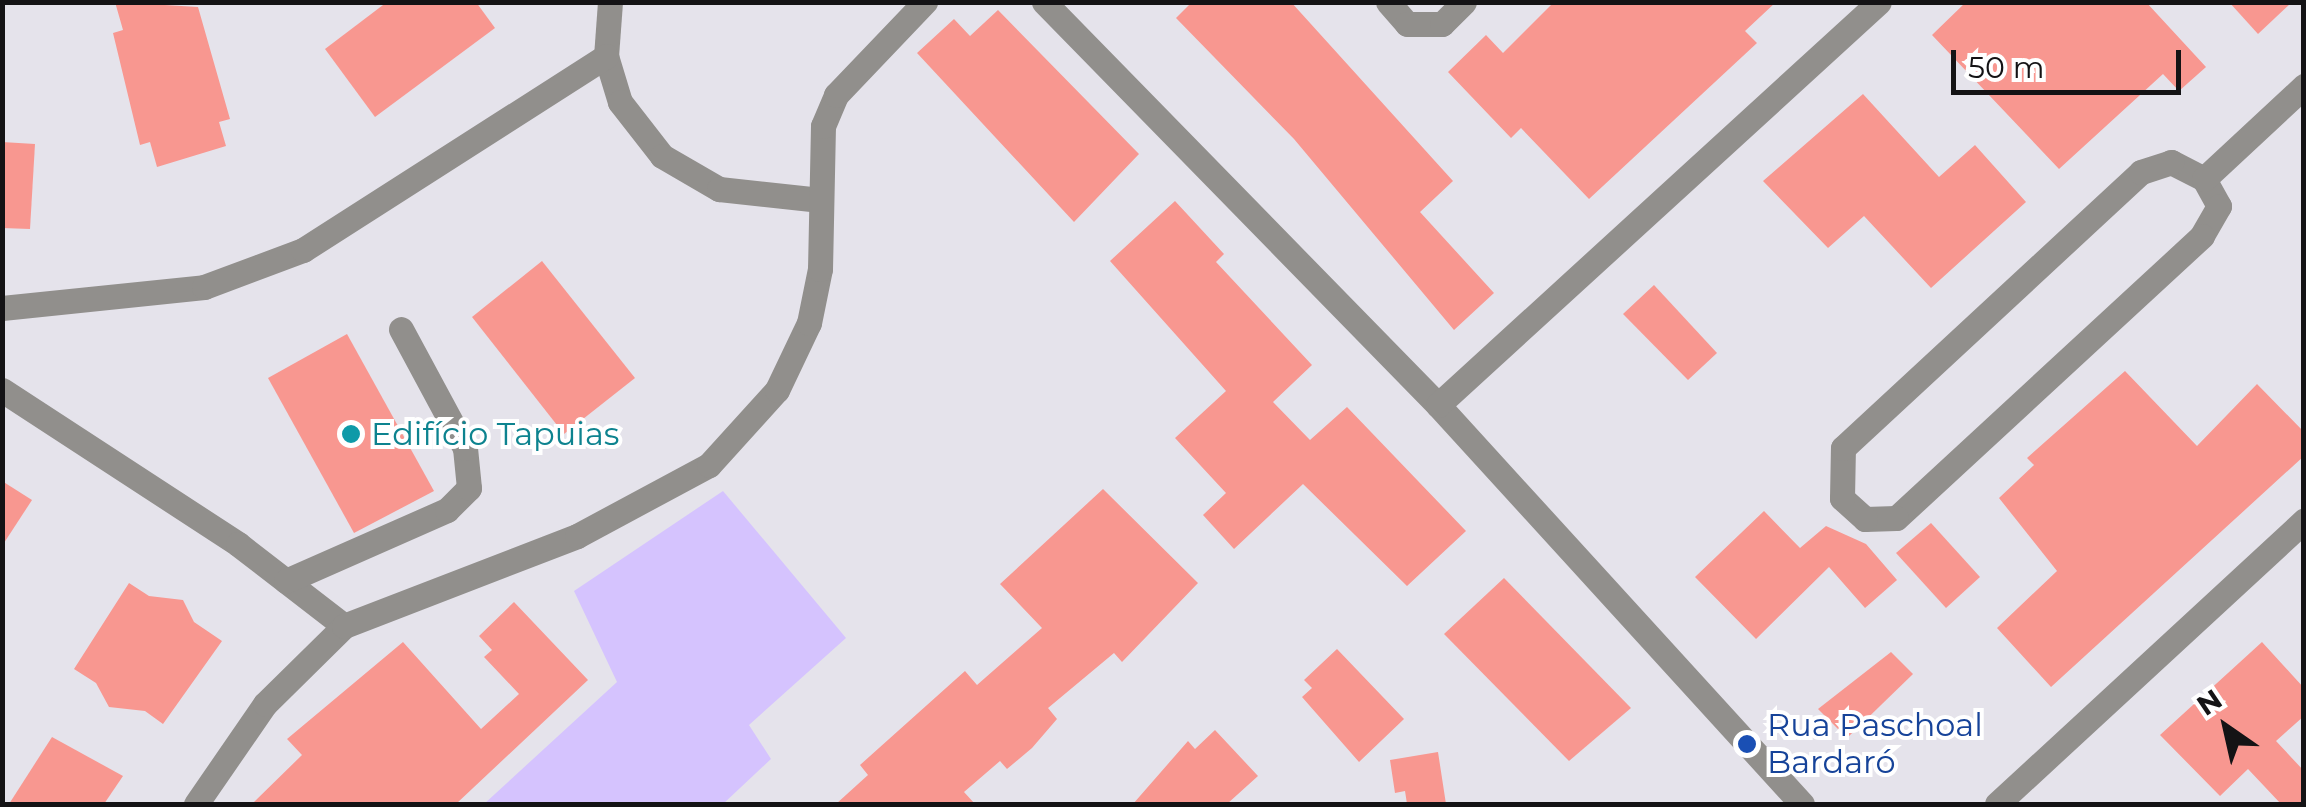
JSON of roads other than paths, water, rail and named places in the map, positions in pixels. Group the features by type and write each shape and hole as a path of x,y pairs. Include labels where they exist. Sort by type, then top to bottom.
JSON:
{"street":[{"path":"610,2 606,56 620,102 662,156 719,189 820,200"},
{"path":"196,804 265,704 344,626 577,536 709,466 777,390 809,323 824,126 836,95 924,2"},
{"path":"1044,2 1438,405 1802,804"},
{"path":"1388,2 1408,24 1442,24 1464,2"},
{"path":"1438,405 1879,2"},
{"path":"2,308 204,288 304,250 606,56"},
{"path":"2204,179 2304,86"},
{"path":"2171,162 2204,179 2219,206 2202,236 1896,518 1864,519 1842,498 1842,448 2141,172 2171,162"},
{"path":"286,581 446,510 470,488 465,448 400,329"},
{"path":"2,390 286,581 344,626"},
{"path":"1997,804 2304,521"}],"place":[{"name":"Edifício Tapuias","path":"351,434"},
{"name":"Rua Paschoal Bardaró","path":"1747,744"}]}
